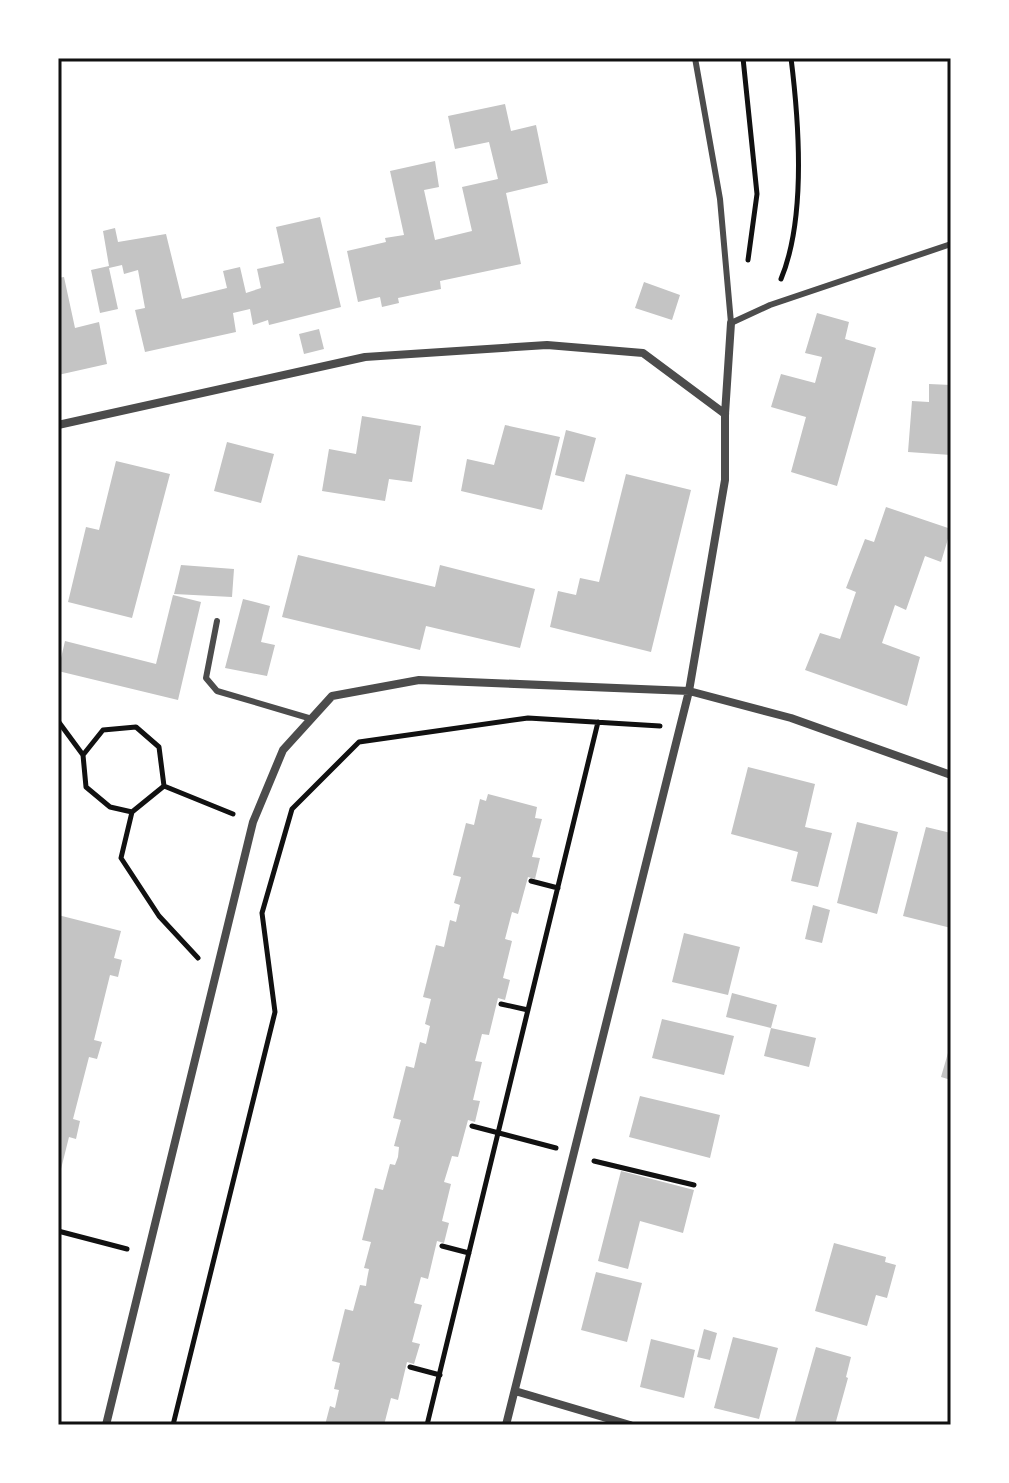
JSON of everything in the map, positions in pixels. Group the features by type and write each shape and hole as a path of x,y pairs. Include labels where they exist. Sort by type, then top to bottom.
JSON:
{"street":[{"path":"506,1425 689,691 725,480 725,414 731,323"},
{"path":"58,425 365,357 547,345 643,353 725,414"},
{"path":"106,1425 253,822 283,750 332,696 419,680 689,691 791,718 951,775"},
{"path":"515,1391 630,1425"}],"lane":[{"path":"695,58 720,199 731,323 770,305 951,244"},
{"path":"217,621 206,678 217,691 312,719"}],"path":[{"path":"743,58 757,194 746,267"},
{"path":"770,305 785,270 796,214 796,104 791,58"},
{"path":"173,1425 275,1012 262,913 292,809 359,742 528,718 680,727"},
{"path":"58,721 83,755 86,787 110,807 132,812"},
{"path":"427,1425 598,722"},
{"path":"83,755 103,730 136,727 159,747 164,786"},
{"path":"164,786 253,822"},
{"path":"164,786 132,812 121,858 159,916 214,975"},
{"path":"531,881 558,888"},
{"path":"501,1004 528,1010"},
{"path":"472,1126 694,1185"},
{"path":"58,1231 148,1254"},
{"path":"442,1246 469,1253"},
{"path":"410,1367 440,1375"}],"building":[{"path":"505,104 511,131 536,125 548,183 506,193 521,264 440,281 441,289 398,298 399,303 382,307 380,297 358,302 347,251 404,235 390,171 435,161 439,187 424,190 435,240 472,231 462,187 498,179 489,142 455,149 448,116"},
{"path":"320,217 341,307 269,325 268,320 253,325 250,309 233,313 236,332 145,352 135,310 145,308 138,270 124,274 122,265 109,268 118,309 100,313 91,270 109,266 103,231 115,228 118,242 166,234 182,299 227,288 223,271 240,267 246,293 261,288 257,269 284,263 276,227"},
{"path":"64,277 75,328 99,322 107,364 58,375 58,278"},
{"path":"644,282 680,295 672,320 635,308"},
{"path":"817,313 849,322 845,339 876,348 837,486 791,472 806,417 771,407 781,374 815,383 822,357 805,353"},
{"path":"319,329 324,349 304,354 299,334"},
{"path":"929,384 951,385 951,455 908,452 912,401 929,402"},
{"path":"362,416 421,426 412,482 389,479 385,501 322,491 329,449 356,454"},
{"path":"505,425 560,437 542,510 461,491 467,459 494,465"},
{"path":"566,430 596,438 584,482 555,475"},
{"path":"227,442 274,454 261,503 214,491"},
{"path":"116,461 170,474 132,618 68,602 86,527 99,530"},
{"path":"626,474 691,490 651,652 550,627 558,591 576,595 580,578 599,582"},
{"path":"886,507 951,529 941,562 925,556 906,610 895,605 882,643 920,657 907,706 805,670 820,633 840,639 856,592 846,588 865,539 874,542"},
{"path":"298,555 435,587 440,565 535,589 520,648 426,626 420,650 282,617"},
{"path":"181,565 234,569 232,597 174,594"},
{"path":"173,595 201,602 178,700 58,671 65,641 156,664"},
{"path":"243,599 270,606 261,642 275,645 267,676 225,668"},
{"path":"748,767 815,784 805,827 832,833 818,887 791,881 798,852 731,834"},
{"path":"488,794 537,807 535,818 542,819 532,857 540,858 535,879 528,877 518,914 512,912 505,939 512,941 503,978 510,980 505,1000 498,998 489,1035 482,1034 475,1061 482,1062 473,1100 480,1101 475,1122 468,1120 458,1157 452,1156 444,1182 451,1184 442,1221 449,1223 444,1243 437,1241 428,1279 421,1277 414,1303 422,1305 412,1342 420,1344 414,1364 407,1362 398,1400 391,1398 384,1425 325,1425 330,1406 335,1408 339,1390 334,1389 340,1363 332,1361 345,1309 353,1311 360,1285 366,1286 369,1269 364,1268 371,1242 362,1240 375,1188 383,1190 390,1164 395,1165 398,1157 399,1147 394,1146 401,1120 393,1118 406,1066 414,1068 420,1042 426,1044 430,1026 425,1024 431,999 423,997 436,945 444,947 450,920 456,922 460,905 454,903 461,877 453,875 466,823 474,825 480,799 486,801"},
{"path":"857,822 898,832 877,914 837,903"},
{"path":"926,827 951,833 951,928 903,916"},
{"path":"813,905 830,910 822,943 805,939"},
{"path":"58,915 121,931 114,958 122,960 118,977 110,975 94,1040 102,1042 97,1059 89,1057 73,1119 80,1121 76,1139 69,1137 59,1177"},
{"path":"684,933 740,947 728,995 672,982"},
{"path":"732,993 777,1005 771,1028 726,1017"},
{"path":"662,1019 734,1036 724,1075 652,1058"},
{"path":"771,1028 816,1038 809,1067 764,1056"},
{"path":"951,1047 951,1080 941,1077"},
{"path":"640,1096 720,1115 710,1158 629,1137"},
{"path":"621,1171 694,1190 683,1233 640,1221 628,1269 598,1261"},
{"path":"834,1243 886,1257 885,1262 896,1265 887,1298 876,1295 867,1326 815,1311"},
{"path":"596,1272 642,1283 627,1342 581,1330"},
{"path":"704,1329 717,1333 710,1360 697,1357"},
{"path":"733,1337 778,1348 759,1419 714,1408"},
{"path":"651,1339 695,1350 684,1398 640,1387"},
{"path":"816,1347 851,1357 835,1425 794,1425"}]}
